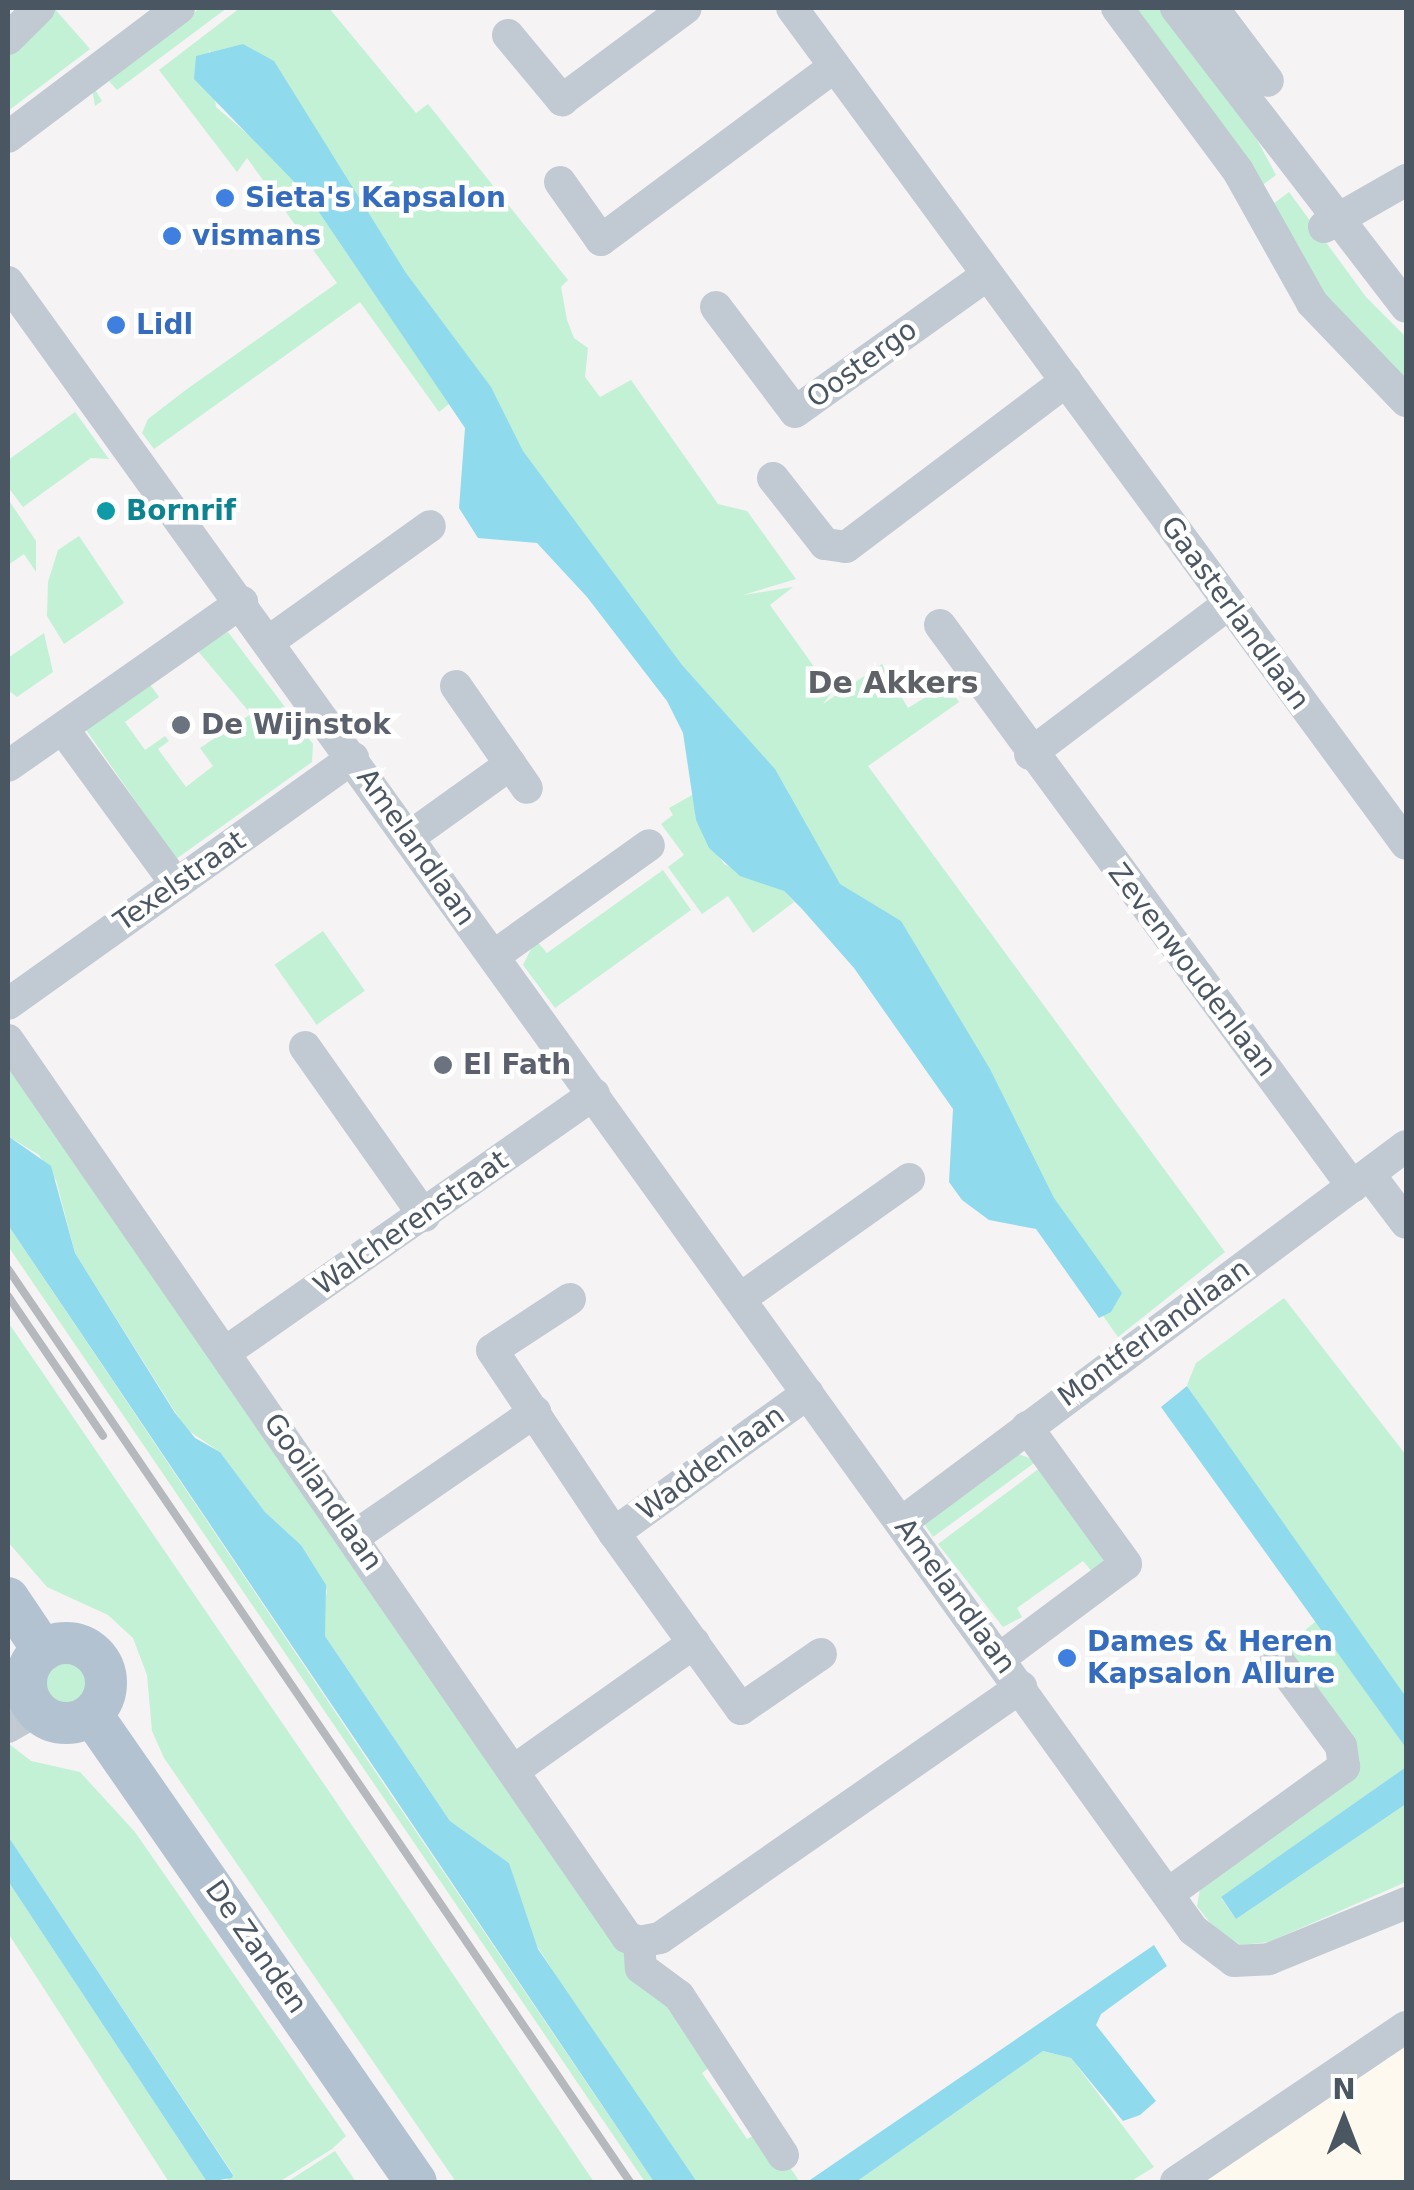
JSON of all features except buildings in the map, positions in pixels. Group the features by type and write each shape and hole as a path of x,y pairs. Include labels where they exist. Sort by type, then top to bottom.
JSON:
{"main road":[{"path":"8,1598 43,1650"},
{"path":"76,1644 99,1659 107,1685 92,1714 60,1723 22,1719 26,1679 43,1650 76,1644"},
{"name":"De Zanden","path":"92,1714 416,2182"}],"street":[{"path":"8,39 39,8"},
{"path":"8,136 179,8"},
{"path":"508,35 562,100 686,8"},
{"name":"Gaasterlandlaan","path":"792,8 1406,844"},
{"path":"1117,8 1238,171 1286,263 1334,332 1406,402"},
{"path":"1176,8 1259,120 1271,126 1331,222 1406,329"},
{"path":"1213,8 1268,81"},
{"path":"560,182 601,240 834,68"},
{"path":"1331,222 1406,180"},
{"path":"1331,222 1406,307"},
{"name":"Oostergo","path":"716,306 795,412 987,274"},
{"name":"Amelandlaan","path":"8,282 242,602 1193,1930 1234,1960 1269,1959 1404,1909"},
{"path":"773,478 825,544 846,547 1066,381"},
{"path":"268,642 430,526"},
{"path":"8,766 242,602"},
{"path":"1030,754 1228,604"},
{"name":"Zevenwoudenlaan","path":"940,625 1030,754 1361,1180 1406,1223"},
{"path":"409,836 519,776 456,686"},
{"path":"62,728 176,884"},
{"name":"Texelstraat","path":"8,1004 353,758"},
{"path":"494,955 649,845"},
{"name":"Gooilandlaan","path":"8,1040 355,1536 627,1937 639,1942 641,1968 679,1996 783,2154"},
{"path":"305,1048 424,1216"},
{"name":"Walcherenstraat","path":"227,1351 594,1094"},
{"name":"Montferlandlaan","path":"902,1522 1406,1146"},
{"path":"741,1298 910,1179"},
{"path":"570,1299 492,1350 614,1533 741,1709 821,1654"},
{"name":"Waddenlaan","path":"614,1533 808,1393"},
{"path":"355,1536 535,1412"},
{"path":"1000,1658 1126,1564 1027,1427"},
{"path":"513,1771 694,1643"},
{"path":"1169,1894 1344,1768 1341,1746 1276,1658"},
{"path":"639,1942 660,1938 1021,1687"},
{"path":"1176,2182 1406,2027"}],"shaded area":[{"path":"1406,2046 1406,2182 1204,2182"}],"green space":[{"path":"54,8 90,49 8,111 8,55"},
{"path":"200,8 227,8 117,90 109,81 96,91 102,101 95,106 92,88"},
{"path":"240,8 329,8 416,113 428,104 568,280 561,287 567,320 574,338 588,348 585,377 600,397 631,380 718,504 747,511 796,579 743,595 793,587 770,605 832,692 823,704 882,664 908,708 947,684 959,702 868,766 1225,1252 1118,1337 209,50 216,107 278,160 308,196 449,404 439,412 360,302 154,449 142,433 148,419 187,389 337,283 247,158 237,172 159,70"},
{"path":"1132,8 1162,8 1248,123 1276,175 1260,187"},
{"path":"1289,192 1366,297 1406,337 1406,388 1337,320 1269,207"},
{"path":"75,412 109,459 91,458 23,507 8,487 8,460"},
{"path":"8,499 36,541 36,572 24,554 8,565"},
{"path":"79,536 124,603 64,644 47,616 48,582 58,550"},
{"path":"228,632 313,744 312,762 176,859 84,727 149,683 159,697 125,722 145,750 165,736 169,741 158,749 186,787 213,766 200,748 251,714 197,650"},
{"path":"44,633 53,672 17,697 8,690 8,658"},
{"path":"694,794 696,820 724,864 784,891 794,902 753,933 728,896 702,914 668,867 684,855 661,824 673,815 669,808"},
{"path":"663,870 691,910 555,1008 523,965 531,949 526,942 534,938 547,953"},
{"path":"323,931 365,991 317,1025 275,965"},
{"path":"8,1051 717,2062 702,2073 747,2139 764,2130 800,2182 697,2182 606,2055 532,1938 509,1863 450,1821 325,1636 321,1618 327,1591 301,1545 265,1512 220,1452 186,1429 75,1253 56,1180 39,1155 8,1136"},
{"path":"8,1225 654,2182 645,2182 8,1246"},
{"path":"1284,1298 1406,1455 1406,1723 1187,1385 1196,1363"},
{"path":"8,1322 594,2182 456,2182 164,1758 152,1731 147,1675 133,1638 108,1615 47,1587 8,1542"},
{"path":"1016,1453 1037,1461 933,1537 925,1525"},
{"path":"1041,1467 1104,1561 1095,1575 1083,1561 1017,1608 1022,1617 1003,1627 938,1544"},
{"path":"1316,1621 1406,1748 1406,1767 1221,1898 1236,1919 1406,1804 1406,1882 1269,1942 1241,1945 1217,1932 1197,1906 1201,1883 1346,1780 1283,1649"},
{"path":"67,1663 82,1669 88,1684 82,1699 67,1705 52,1699 46,1684 52,1669"},
{"path":"8,1743 31,1761 80,1772 135,1832 346,2136 332,2149 279,2182 224,2182 233,2174 8,1836"},
{"path":"8,1881 207,2182 169,2182 8,1933"},
{"path":"1043,2051 1071,2058 1154,2167 1130,2182 856,2182"},
{"path":"335,2151 356,2182 287,2182"}],"water":[{"path":"243,44 274,61 406,273 491,387 523,451 682,665 775,769 840,884 901,921 990,1069 1054,1198 1122,1293 1111,1312 1099,1318 1036,1229 989,1220 962,1200 949,1182 953,1109 854,968 802,909 784,891 740,876 709,848 696,820 683,733 667,701 587,597 537,543 478,538 459,508 465,428 308,196 194,79 196,56"},
{"path":"8,1136 51,1166 75,1253 175,1413 195,1438 220,1452 265,1512 301,1545 326,1585 325,1636 450,1821 509,1863 538,1949 697,2182 654,2182 8,1225"},
{"path":"1187,1386 1406,1697 1406,1748 1161,1407"},
{"path":"1406,1767 1406,1804 1236,1919 1221,1897"},
{"path":"8,1836 232,2178 207,2182 8,1881"},
{"path":"1154,1945 1167,1966 1101,2014 1096,2025 1156,2101 1140,2115 1123,2121 1071,2058 1043,2051 856,2182 807,2182"}],"railway":[{"path":"8,1269 630,2182"},
{"path":"8,1296 103,1436"}],"place":[{"name":"Sieta's Kapsalon","path":"225,198"},
{"name":"vismans","path":"172,236"},
{"name":"Lidl","path":"116,325"},
{"name":"Bornrif","path":"106,511"},
{"name":"De Wijnstok","path":"181,725"},
{"name":"El Fath","path":"443,1065"},
{"name":"Dames & Heren Kapsalon Allure","path":"1067,1658"}],"district":[{"name":"De Akkers","path":"893,683"}]}
